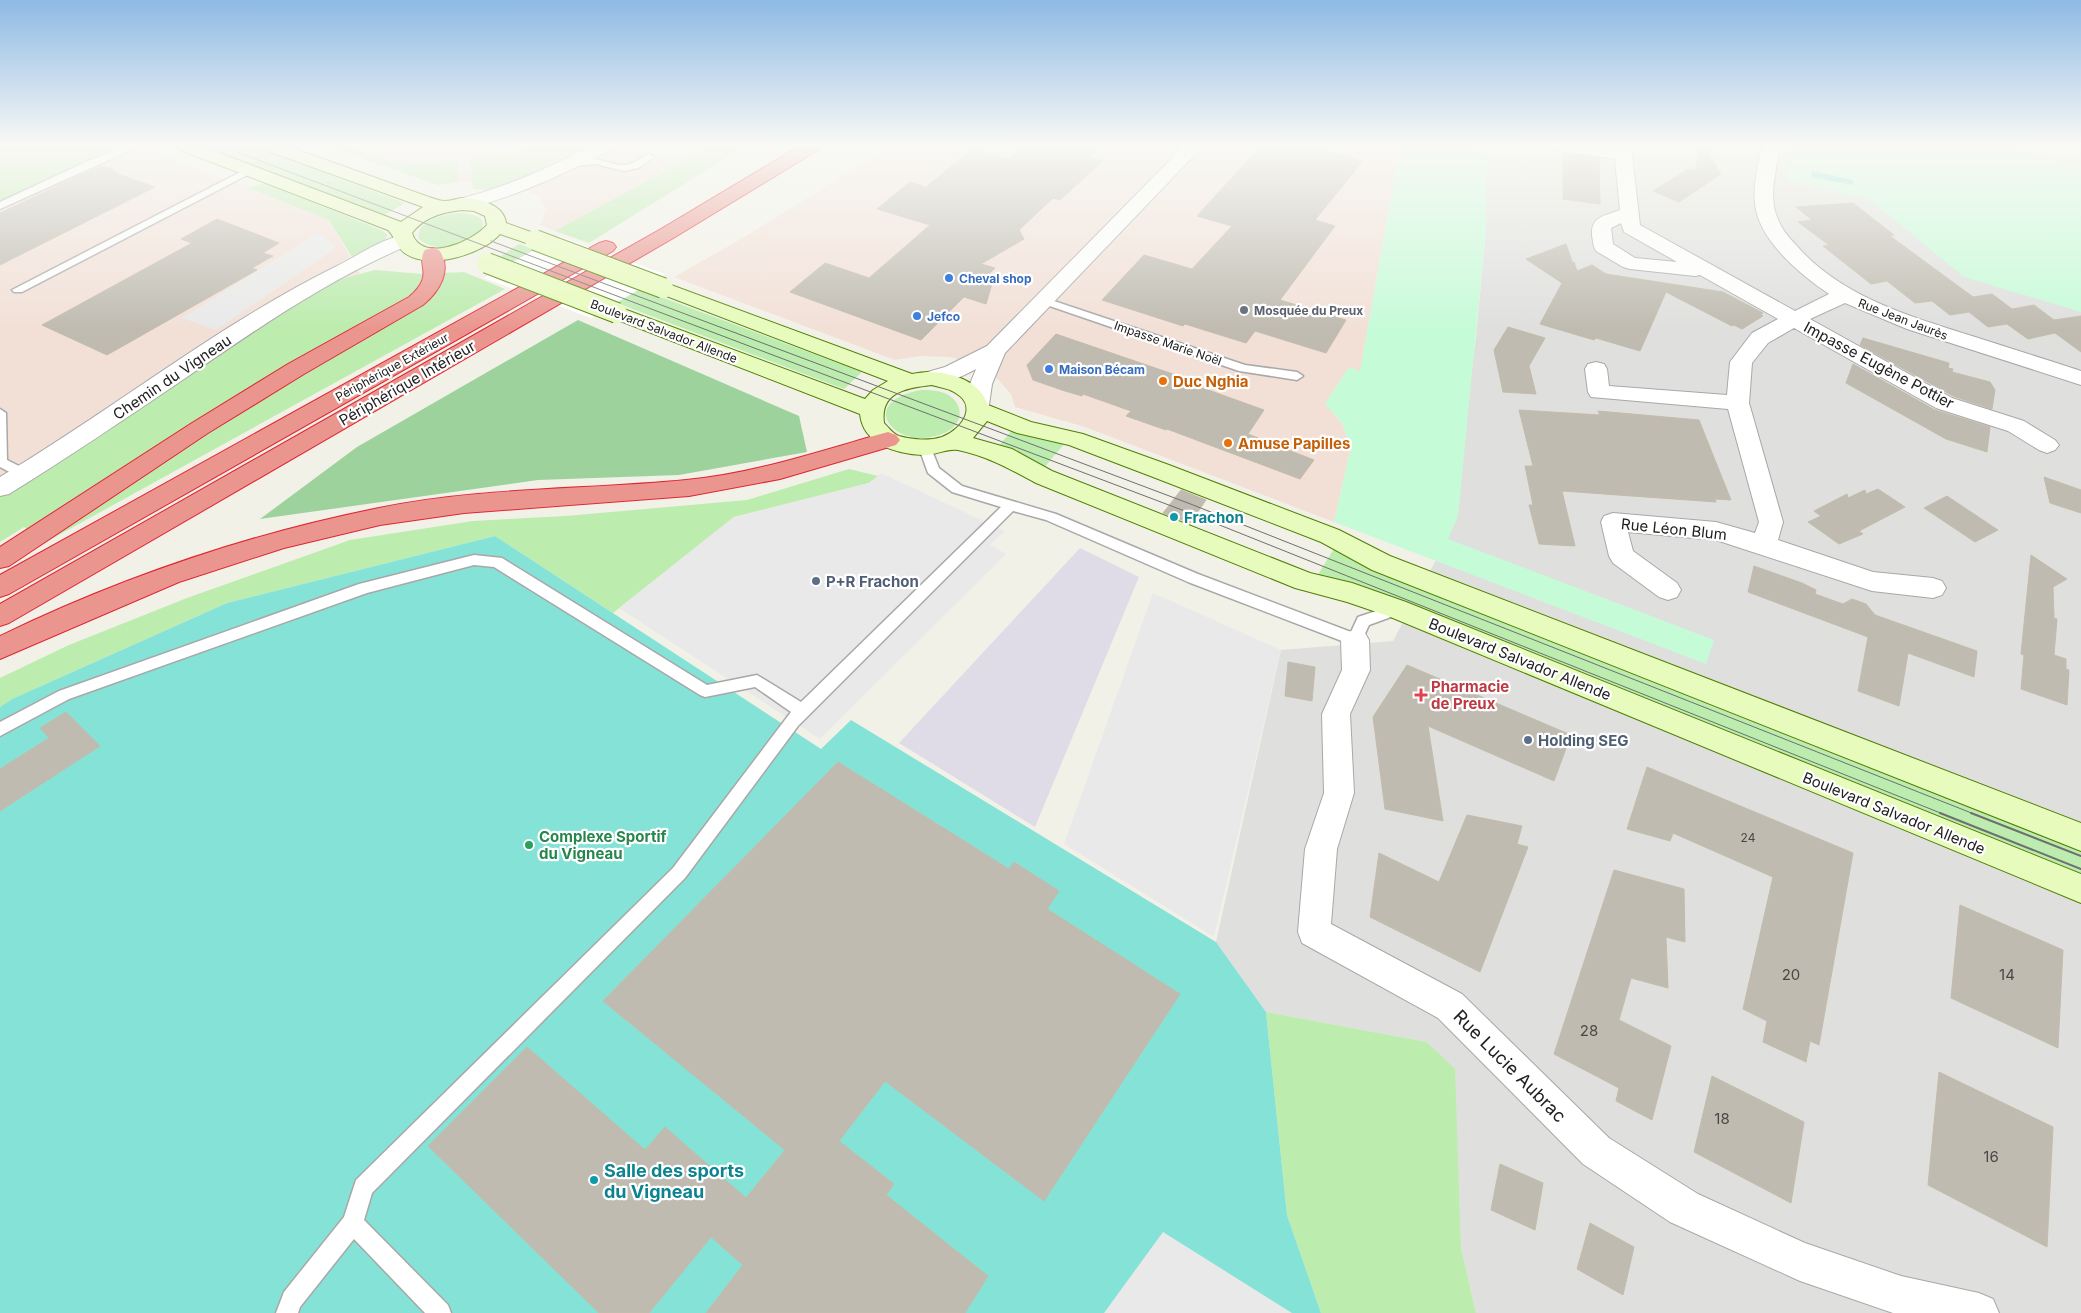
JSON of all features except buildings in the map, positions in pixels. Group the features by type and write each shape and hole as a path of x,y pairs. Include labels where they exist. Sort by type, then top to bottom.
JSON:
{"highway":[{"path":"667,213 677,207"},
{"name":"Périphérique Intérieur","path":"0,616 711,207"},
{"name":"Périphérique Extérieur","path":"0,588 633,232"},
{"path":"0,559 200,428 296,369 416,301 426,293 434,280 435,272 413,245"},
{"path":"0,648 40,628 170,576 281,540 380,516 464,504 689,488 780,471 888,440"}],"street":[{"path":"347,207 395,226 413,245 457,252 487,239 510,207"},
{"path":"413,245 414,219 449,207"},
{"path":"483,207 496,215 498,224"},
{"path":"995,351 953,372 932,378 909,381 888,389 880,395 872,410 873,426 888,440 911,447 925,448 955,441 971,429 976,422 981,384 995,351 1042,300 1134,207"},
{"path":"1628,207 1629,212 1600,225 1603,247 1630,262 1708,271"},
{"name":"Rue Jean Jaurès","path":"1765,207 1766,215 1791,254 1820,279 1844,296 1873,310 1938,333 2081,378"},
{"name":"Impasse Eugène Pottier","path":"1629,212 1631,228 1944,403 2016,426 2047,444"},
{"path":"498,224 535,240 909,381"},
{"name":"Chemin du Vigneau","path":"0,488 245,327 314,284 413,245"},
{"name":"Boulevard Salvador Allende","path":"457,252 872,410"},
{"path":"1764,545 1771,522 1738,403 1741,362 1760,338 1794,319 1844,296"},
{"path":"1596,369 1599,392 1738,403"},
{"path":"932,378 946,380 961,386 972,394 979,407 1025,428 1076,439 1321,533 1381,563 2081,837"},
{"name":"Boulevard Salvador Allende","path":"955,441 1004,455 1044,477 1304,581 1397,609 2081,889"},
{"name":"Rue Léon Blum","path":"1668,590 1622,556 1613,522 1716,531 1764,545 1872,582 1933,588"},
{"name":"Rue Lucie Aubrac","path":"1355,640 1356,670 1336,714 1339,793 1321,849 1314,932 1450,1006 1546,1103 1596,1150 1684,1208 1800,1261 1901,1296 1980,1313"}],"lane":[{"path":"18,290 178,207"},
{"name":"Impasse Marie Noël","path":"1042,300 1244,368 1297,376"},
{"path":"0,412 1,462 24,474"},
{"path":"925,448 933,470 957,489 1051,517 1193,578 1355,640 1363,621 1397,609"},
{"path":"287,1313 292,1300 353,1223 363,1187 679,873 792,721 1010,506"},
{"path":"0,730 64,695 83,688 364,588 474,560 497,562 705,691 757,681 802,711"},
{"path":"353,1223 440,1313"}],"shaded area":[{"path":"0,207 297,207 329,220 360,274 330,282 20,486 0,496"},
{"path":"545,207 599,207 555,231 540,225 546,210"},
{"path":"792,207 1389,207 1360,371 1325,404 1342,423 1351,447 1334,522 1085,427 1015,407 1011,394 994,375 962,360 949,357 920,356 895,360 674,277"},
{"path":"1486,207 2081,207 2081,1313 1476,1313 1461,1248 1454,1069 1427,1042 1266,1012 1216,942 1281,650 1393,641 1447,539 1476,338 1486,230"},
{"path":"318,233 335,245 333,250 216,330 182,318"},
{"name":"P+R Frachon","path":"881,473 1005,531 990,545 1006,554 820,739 619,608 734,517 869,483"},
{"name":"Complexe Sportif du Vigneau","path":"495,536 821,749 851,720 1216,942 1266,1012 1287,1215 1321,1313 0,1313 0,707 12,699 227,603"},
{"path":"1080,548 1139,577 1035,827 899,743"},
{"path":"1153,593 1281,650 1214,937 1064,844"},
{"path":"1163,1232 1292,1313 1104,1313"}],"green space":[{"path":"297,207 325,207 381,230 388,235 384,241 352,257 329,220"},
{"path":"364,207 398,207 384,215"},
{"path":"599,207 646,207 589,243 555,231"},
{"path":"1389,207 1486,207 1486,230 1458,516 1448,539 1714,640 1706,664 1334,522 1351,447 1342,423 1325,404 1349,367 1360,371"},
{"path":"1879,207 2081,207 2081,312 1964,277"},
{"path":"457,213 475,216 482,221 481,229 474,237 447,247 432,246 419,239 421,227 426,223 438,217"},
{"path":"519,244 862,372 844,389 498,258"},
{"path":"375,270 422,274 464,272 505,289 46,542 24,527 0,542 0,496 20,486 289,306 330,282"},
{"path":"578,320 799,416 807,452 679,475 538,480 260,519 357,447"},
{"path":"921,390 941,392 955,400 958,405 959,416 958,422 954,427 930,437 914,437 900,433 890,425 886,416 889,406 900,397"},
{"path":"1013,429 1065,443 1042,470 998,447"},
{"path":"849,469 878,476 869,483 734,517 613,613 495,536 227,603 12,699 0,707 0,678 69,645 187,598 350,540 473,521 566,516 747,500"},
{"path":"1335,547 2081,849 2081,881 1316,578"},
{"path":"1266,1012 1427,1042 1455,1069 1461,1248 1476,1313 1321,1313 1287,1215"}],"pier":[{"path":"559,236 665,274 591,318 484,278"}],"tram line":[{"path":"383,207 1182,510 1943,814"},
{"path":"491,241 1188,503 1974,814"},
{"path":"1940,813 2081,869"},
{"path":"1971,813 2081,856"}],"place":[{"name":"Cheval shop","path":"949,278"},
{"name":"Mosquée du Preux","path":"1244,310"},
{"name":"Jefco","path":"917,316"},
{"name":"Maison Bécam","path":"1049,369"},
{"name":"Duc Nghia","path":"1163,381"},
{"name":"Amuse Papilles","path":"1228,443"},
{"name":"Frachon","path":"1174,517"},
{"name":"P+R Frachon","path":"816,581"},
{"name":"Pharmacie de Preux","path":"1421,695"},
{"name":"Holding SEG","path":"1528,740"},
{"name":"Complexe Sportif du Vigneau","path":"529,845"},
{"name":"Salle des sports du Vigneau","path":"594,1180"}]}
